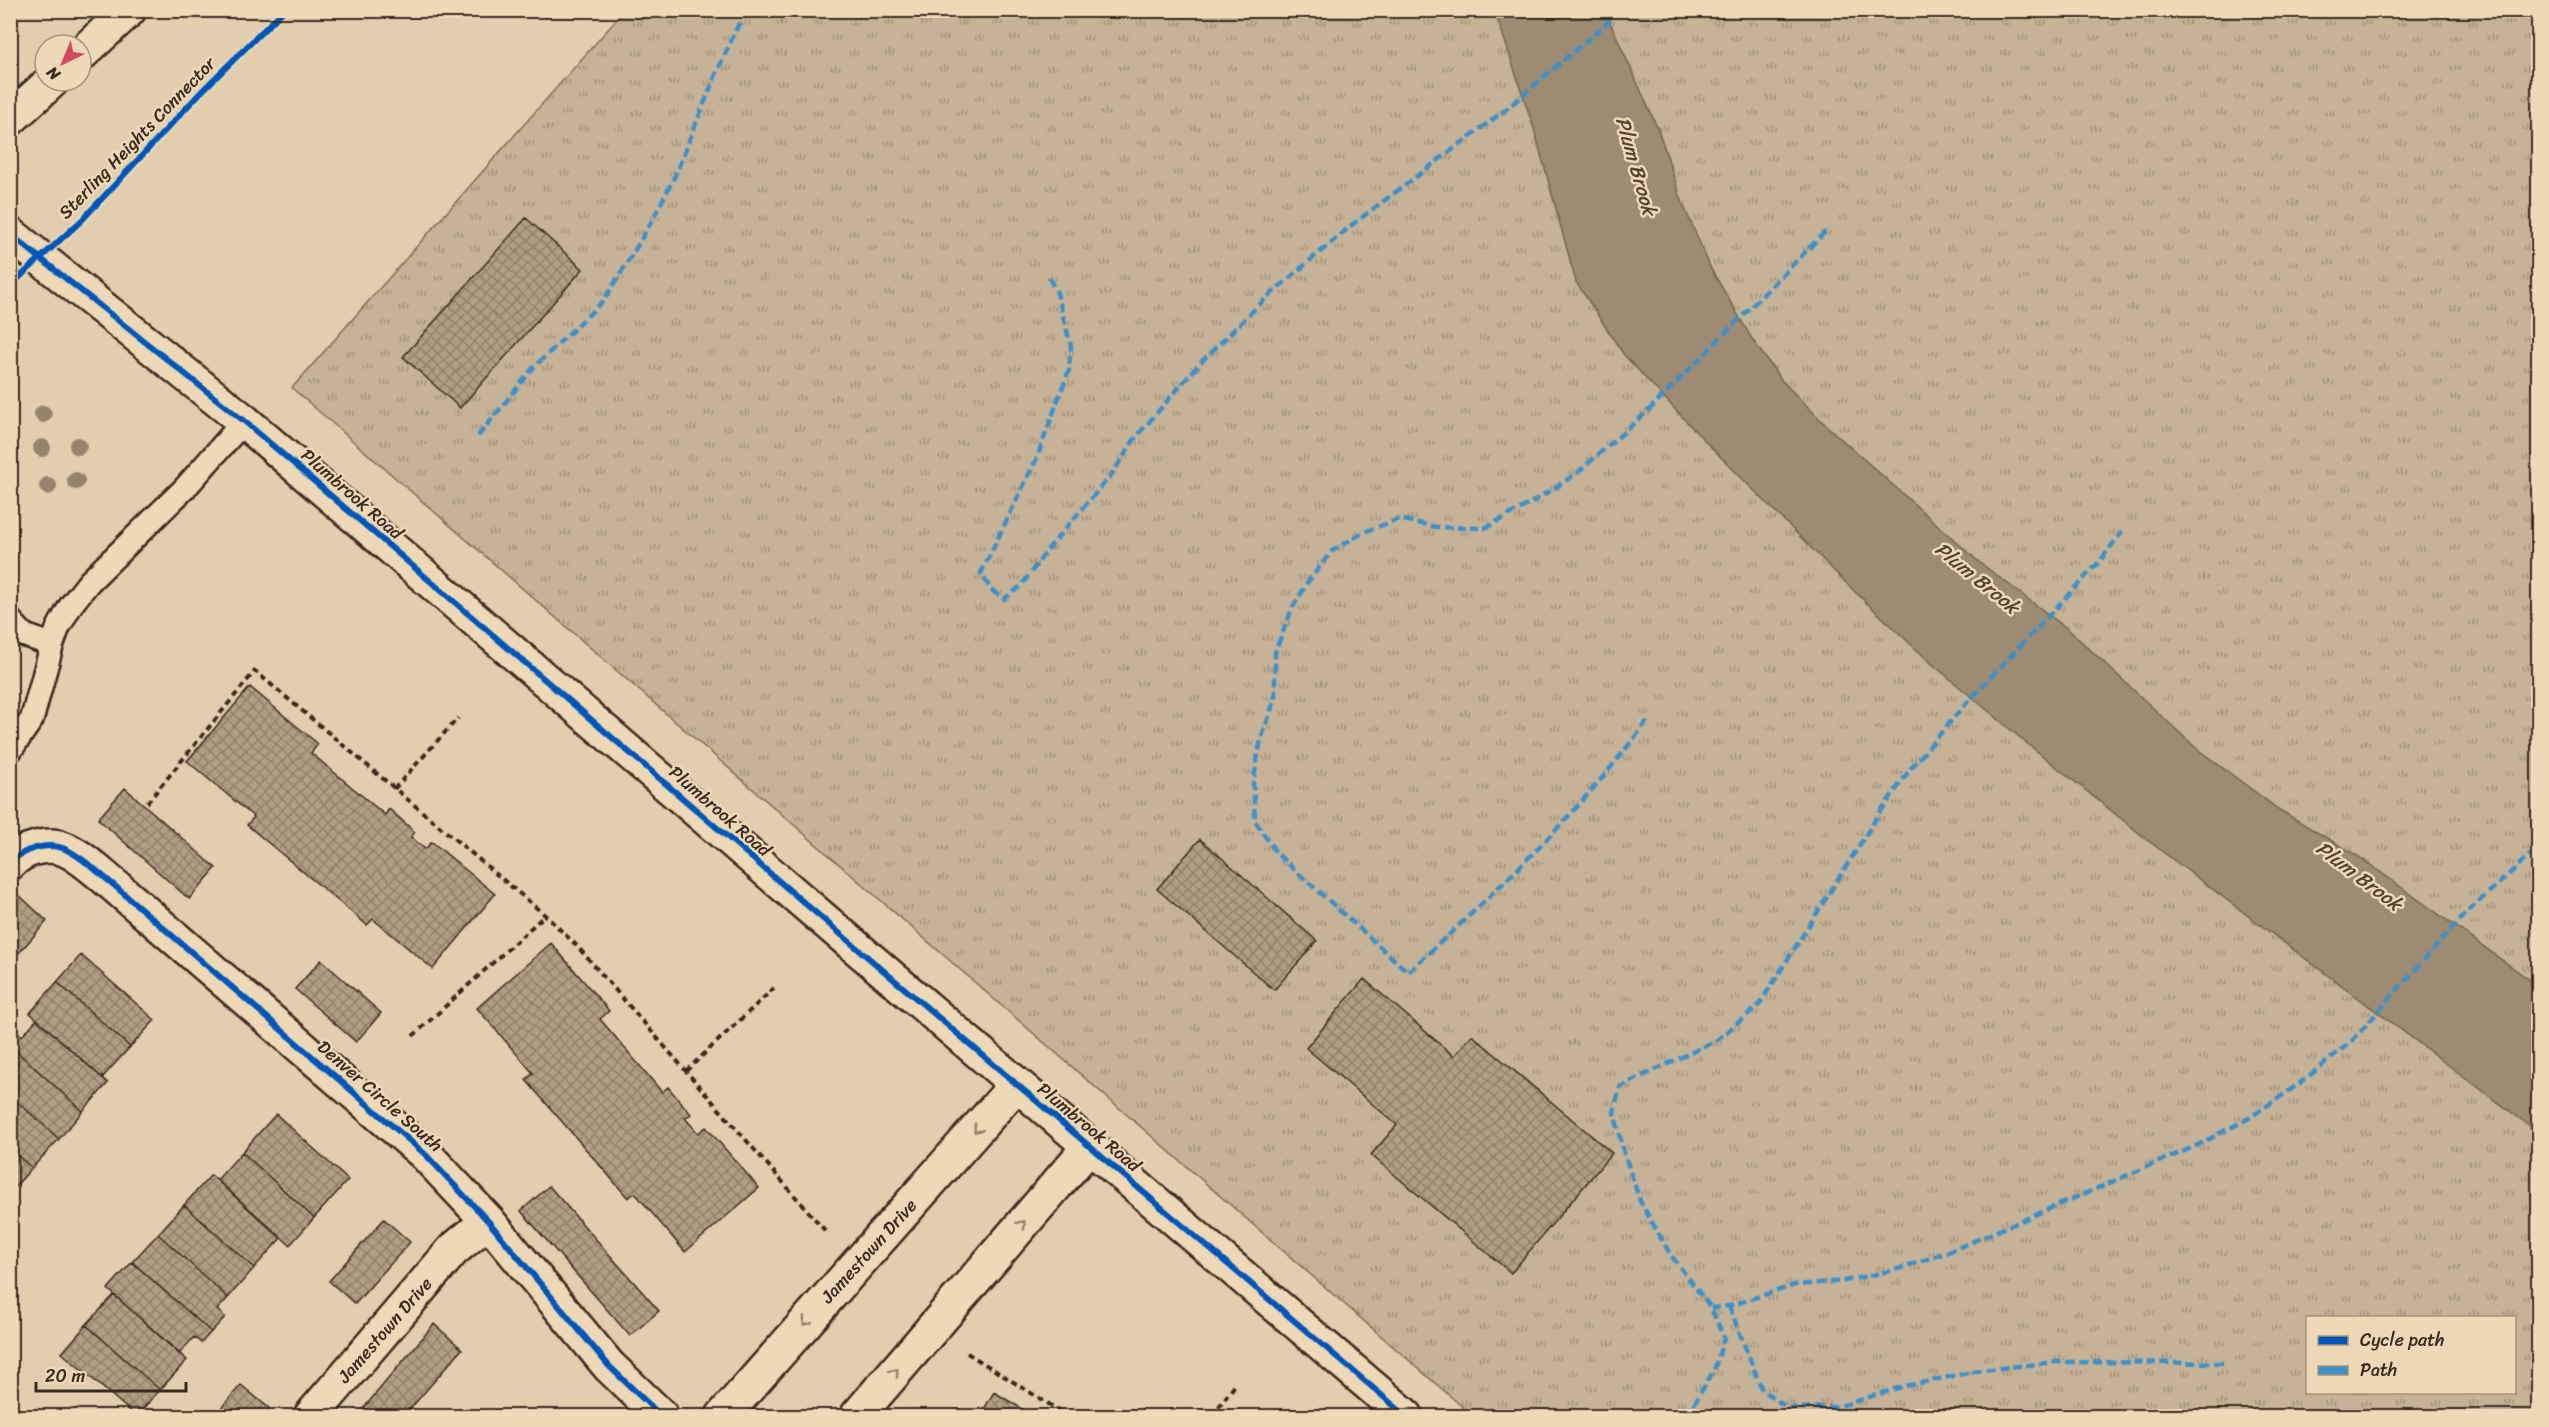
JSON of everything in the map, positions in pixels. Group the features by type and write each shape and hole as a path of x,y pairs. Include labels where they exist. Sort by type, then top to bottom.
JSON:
{"street":[{"path":"93,43 129,10"},
{"path":"10,118 38,93"},
{"name":"Plumbrook Road","path":"10,234 244,421 1016,1085 1406,1416"},
{"name":"Denver Circle South","path":"10,863 16,856 40,846 66,849 116,887 426,1154 488,1221 609,1366 661,1416"},
{"name":"Jamestown Drive","path":"723,1416 1016,1085"},
{"path":"857,1416 1089,1147"},
{"name":"Jamestown Drive","path":"311,1416 453,1250 488,1221"}],"lane":[{"path":"10,751 32,718 57,628 71,604 89,582 185,488 244,421"},
{"path":"10,620 24,635 52,645"}],"path":[{"path":"147,803 255,671 544,915 577,946 830,1236"},
{"path":"394,789 458,718"},
{"path":"414,1036 544,915"},
{"path":"686,1071 774,988"},
{"path":"965,1352 1068,1416"},
{"path":"1212,1416 1235,1385"}],"green space":[{"path":"624,11 2538,11 2538,1416 1473,1416 292,388"}],"water":[{"name":"Plum Brook","path":"1495,11 1605,11 1658,129 1683,204 1711,269 1752,339 1782,381 1830,429 1979,562 2069,630 2196,748 2278,809 2359,857 2538,986 2538,1132 2164,853 1931,663 1855,592 1703,439 1624,355 1576,282 1534,129"}],"building":[{"path":"526,218 583,269 460,408 403,357"},
{"path":"250,687 318,744 311,753 385,815 389,809 415,832 411,837 425,849 432,842 495,894 433,969 373,919 367,925 247,825 254,817 187,761"},
{"path":"125,788 216,868 189,899 98,819"},
{"path":"1200,839 1317,941 1274,990 1157,889"},
{"path":"20,896 47,921 10,963 10,907"},
{"path":"551,943 609,1011 600,1019 662,1092 668,1087 691,1114 685,1118 698,1133 706,1127 759,1188 685,1252 635,1193 628,1198 526,1080 533,1073 477,1008"},
{"path":"81,955 155,1020 130,1047 57,982"},
{"path":"321,960 381,1013 356,1042 295,989"},
{"path":"1364,979 1454,1056 1472,1035 1612,1153 1511,1273 1371,1155 1397,1125 1306,1048"},
{"path":"57,982 130,1047 102,1078 30,1013"},
{"path":"37,1019 108,1083 83,1111 10,1046 10,1034 15,1029 22,1036"},
{"path":"10,1046 83,1111 59,1139 10,1095"},
{"path":"10,1095 59,1139 32,1168 10,1149"},
{"path":"276,1114 348,1180 314,1218 242,1152"},
{"path":"10,1149 32,1168 10,1192"},
{"path":"242,1152 314,1218 290,1245 217,1180"},
{"path":"211,1175 281,1238 254,1268 184,1205"},
{"path":"549,1186 659,1311 630,1336 521,1211"},
{"path":"184,1205 254,1268 228,1298 158,1234"},
{"path":"384,1219 410,1242 355,1304 329,1281"},
{"path":"158,1234 228,1298 217,1310 225,1317 211,1332 132,1262"},
{"path":"132,1262 211,1332 201,1343 194,1337 179,1354 108,1289"},
{"path":"114,1295 187,1360 160,1390 86,1325"},
{"path":"434,1324 462,1349 404,1416 357,1416"},
{"path":"86,1325 160,1390 136,1416 62,1353"},
{"path":"241,1385 269,1408 262,1416 214,1416"},
{"path":"994,1392 1034,1416 980,1416"}],"marked path":[{"path":"478,436 534,367 605,299 648,228 673,180 745,10"},
{"path":"1049,278 1057,293 1071,346 1069,370 1036,460 981,573 991,590 1004,599 1021,586 1048,549 1112,474 1136,437 1201,362 1265,299 1353,224 1504,111 1622,10"},
{"path":"1647,721 1593,789 1564,821 1503,883 1408,972 1277,854 1255,821 1253,783 1261,739 1275,699 1275,652 1292,609 1307,583 1332,551 1364,532 1399,519 1436,527 1485,528 1531,503 1576,474 1647,412 1827,230"},
{"path":"1687,1416 1714,1370 1724,1338 1711,1308 1670,1254 1640,1201 1624,1153 1614,1112 1620,1087 1717,1040 1759,1005 1879,814 1911,768 1962,708 2100,561 2122,532"},
{"path":"1711,1308 1729,1306 1795,1285 1844,1281 1895,1270 1948,1252 2196,1146 2249,1118 2299,1084 2353,1040 2464,915 2531,854"},
{"path":"1729,1306 1762,1390 1788,1408 1837,1407 1901,1387 1982,1370 2054,1362 2223,1363"}],"cycle path":[{"name":"Sterling Heights Connector","path":"10,286 82,220 201,92 284,10"},
{"path":"10,234 244,421 1406,1416"},
{"path":"10,863 29,850 44,846 60,847 80,857 116,887 425,1154 488,1221 609,1366 661,1416"}]}
